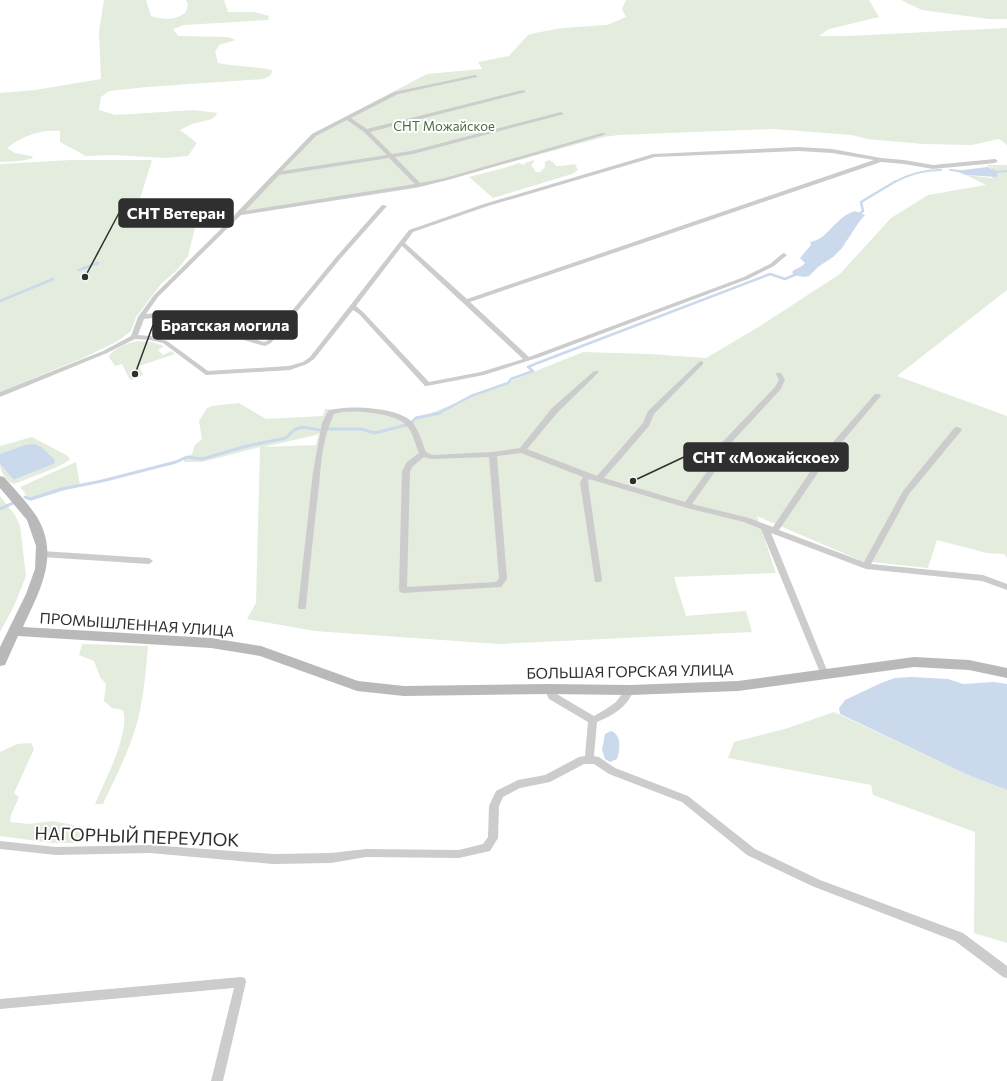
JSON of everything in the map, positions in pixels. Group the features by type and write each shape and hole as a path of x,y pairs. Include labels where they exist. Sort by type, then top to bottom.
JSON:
{"street":[{"path":"134,337 141,317 156,296 231,222 314,135 396,93 475,76"},
{"path":"366,131 522,92"},
{"path":"276,174 391,157 561,114"},
{"path":"347,118 366,131 419,185"},
{"path":"238,214 419,185 446,179 604,134"},
{"path":"0,396 105,352 134,337 150,338 165,342 206,373 290,368 305,363 312,358 411,231 486,205 655,155 798,149 832,151 880,160 933,167 995,161"},
{"path":"466,301 880,160"},
{"path":"141,317 168,314 265,344 269,342 339,257 384,206"},
{"path":"402,243 527,359"},
{"path":"352,307 361,313 427,384 482,374 538,356 746,278 772,265 784,255"},
{"path":"599,479 646,424 651,413 701,363"},
{"path":"522,450 555,410 596,372"},
{"path":"687,505 716,466 715,456 778,388 782,380 779,374"},
{"path":"774,531 823,459 877,396"},
{"path":"302,608 319,448 327,418 331,413 343,410 378,411 396,415 409,423 423,454 431,457 493,454 522,450 587,476 687,505 746,520 866,566 984,578 1007,587"},
{"path":"866,566 906,493 958,429"},
{"path":"423,454 410,464 406,471 403,590 498,585 503,579 493,454"},
{"path":"587,476 584,482 598,580"},
{"path":"0,480 32,519 42,546 41,569 32,594 0,660"},
{"path":"765,528 825,674"},
{"path":"42,554 149,561"},
{"name":"ПРОМЫШЛЕННАЯ УЛИЦА","path":"14,631 211,643 261,651 304,667"},
{"name":"БОЛЬШАЯ ГОРСКАЯ УЛИЦА","path":"304,667 357,686 404,691 548,689 630,690 738,686 914,662 969,665 1007,673"},
{"path":"548,689 552,696 593,720 610,714 628,696 630,690"},
{"path":"593,720 589,758 596,760 612,770 685,799 751,852 816,883 958,937 1007,973"},
{"name":"НАГОРНЫЙ ПЕРЕУЛОК","path":"0,846 56,851 150,849 273,859 331,858 366,854 459,854 486,848 493,838 494,806 499,794 518,784 547,779 582,760 589,758"},
{"path":"0,1004 241,982 217,1081"}],"green space":[{"path":"104,0 146,0 151,16 165,19 178,17 186,12 188,4 186,0 224,0 228,12 255,12 269,16 268,20 184,25 173,29 178,36 228,37 236,40 219,45 215,52 218,63 272,70 271,75 264,79 109,91 101,97 99,110 115,115 194,110 218,113 212,119 192,124 180,130 197,143 188,156 166,158 114,155 86,156 60,142 60,131 46,131 25,137 7,148 15,153 32,156 33,158 21,161 0,162 0,93 35,90 101,79 99,32"},
{"name":"СНТ Можайское","path":"626,0 869,0 879,17 829,29 819,36 1007,28 1007,145 999,139 972,145 924,144 867,139 852,135 773,129 619,135 604,137 416,188 241,215 235,214 312,134 427,74 482,69 478,62 509,56 528,35 562,28 607,25 626,17 622,9"},
{"path":"901,0 1007,0 1007,19 989,19 922,10"},
{"path":"71,160 152,160 134,218 199,212 188,256 178,269 161,284 136,317 131,331 118,341 83,358 0,392 0,164"},
{"path":"534,160 531,165 536,172 540,172 545,167 545,162 549,160 556,166 575,164 578,170 572,174 493,198 469,177 519,163 524,165 525,163"},
{"path":"988,165 1007,165 1007,290 897,376 1007,416 1007,558 1004,554 987,553 937,540 928,568 862,561 757,516 776,573 674,577 686,616 746,611 752,632 499,644 315,631 247,619 256,603 260,447 202,462 184,462 184,459 192,454 195,445 202,439 199,421 207,408 212,406 239,403 266,419 323,416 325,409 376,409 409,422 583,352 649,354 706,358 757,328 840,274 891,218 928,195 986,185 966,175 992,178 992,168 987,167","holes":["319,433 316,445 263,447 316,435"]},
{"path":"139,341 152,342 164,346 158,350 163,355 171,351 175,354 139,366 143,375 130,380 122,364 115,366 109,357 118,348"},
{"path":"32,437 68,456 70,460 55,468 14,484 4,476 0,464 15,480 54,464 24,445 0,454 0,446"},
{"path":"76,462 80,485 31,501 20,487"},
{"path":"0,496 15,515 20,526 26,576 14,606 0,632"},
{"path":"82,644 148,646 146,673 135,730 123,762 103,804 95,804 120,744 124,720 123,710 112,708 104,701 106,684 100,677 94,661 79,655"},
{"path":"834,712 968,775 1007,790 1007,943 974,933 975,832 873,795 871,785 728,758 734,742 785,729"},
{"path":"31,743 34,749 14,793 19,797 11,815 10,822 29,824 53,821 73,825 82,834 76,843 52,843 0,836 0,752 17,744"}],"water":[{"path":"987,167 995,170 997,177 966,175 955,171"},
{"path":"855,211 865,215 842,248 809,276 804,277 794,275 792,272 805,263 800,258 811,245 810,242 826,234 841,218"},
{"path":"35,444 41,447 55,460 54,464 14,480 0,464 0,454 24,445"},
{"path":"911,677 948,679 963,684 994,682 1007,684 1007,790 968,775 840,714 839,708 845,700 895,678"},
{"path":"611,731 615,733 619,739 619,751 617,759 610,762 605,759 602,750 605,734"}],"waterway":[{"path":"895,182 917,173 941,170"},
{"path":"950,170 959,171"},
{"path":"993,172 1007,171"},
{"path":"858,215 863,211 861,202 896,181"},
{"path":"79,270 98,263"},
{"path":"438,413 471,396 508,383 511,379 533,371 528,367 535,364 770,274 785,279 797,274"},
{"path":"0,301 53,279"},
{"path":"412,422 416,418 438,413"},
{"path":"328,429 361,429 375,433 406,425"},
{"path":"25,497 30,499 62,489 102,481 176,462 187,457 202,459 247,446 286,438 294,430 302,427 320,430"},
{"path":"0,509 13,503"}],"place":[{"name":"СНТ Ветеран","path":"85,277"},
{"name":"Братская могила","path":"135,374"},
{"name":"СНТ «Можайское»","path":"633,481"}]}
